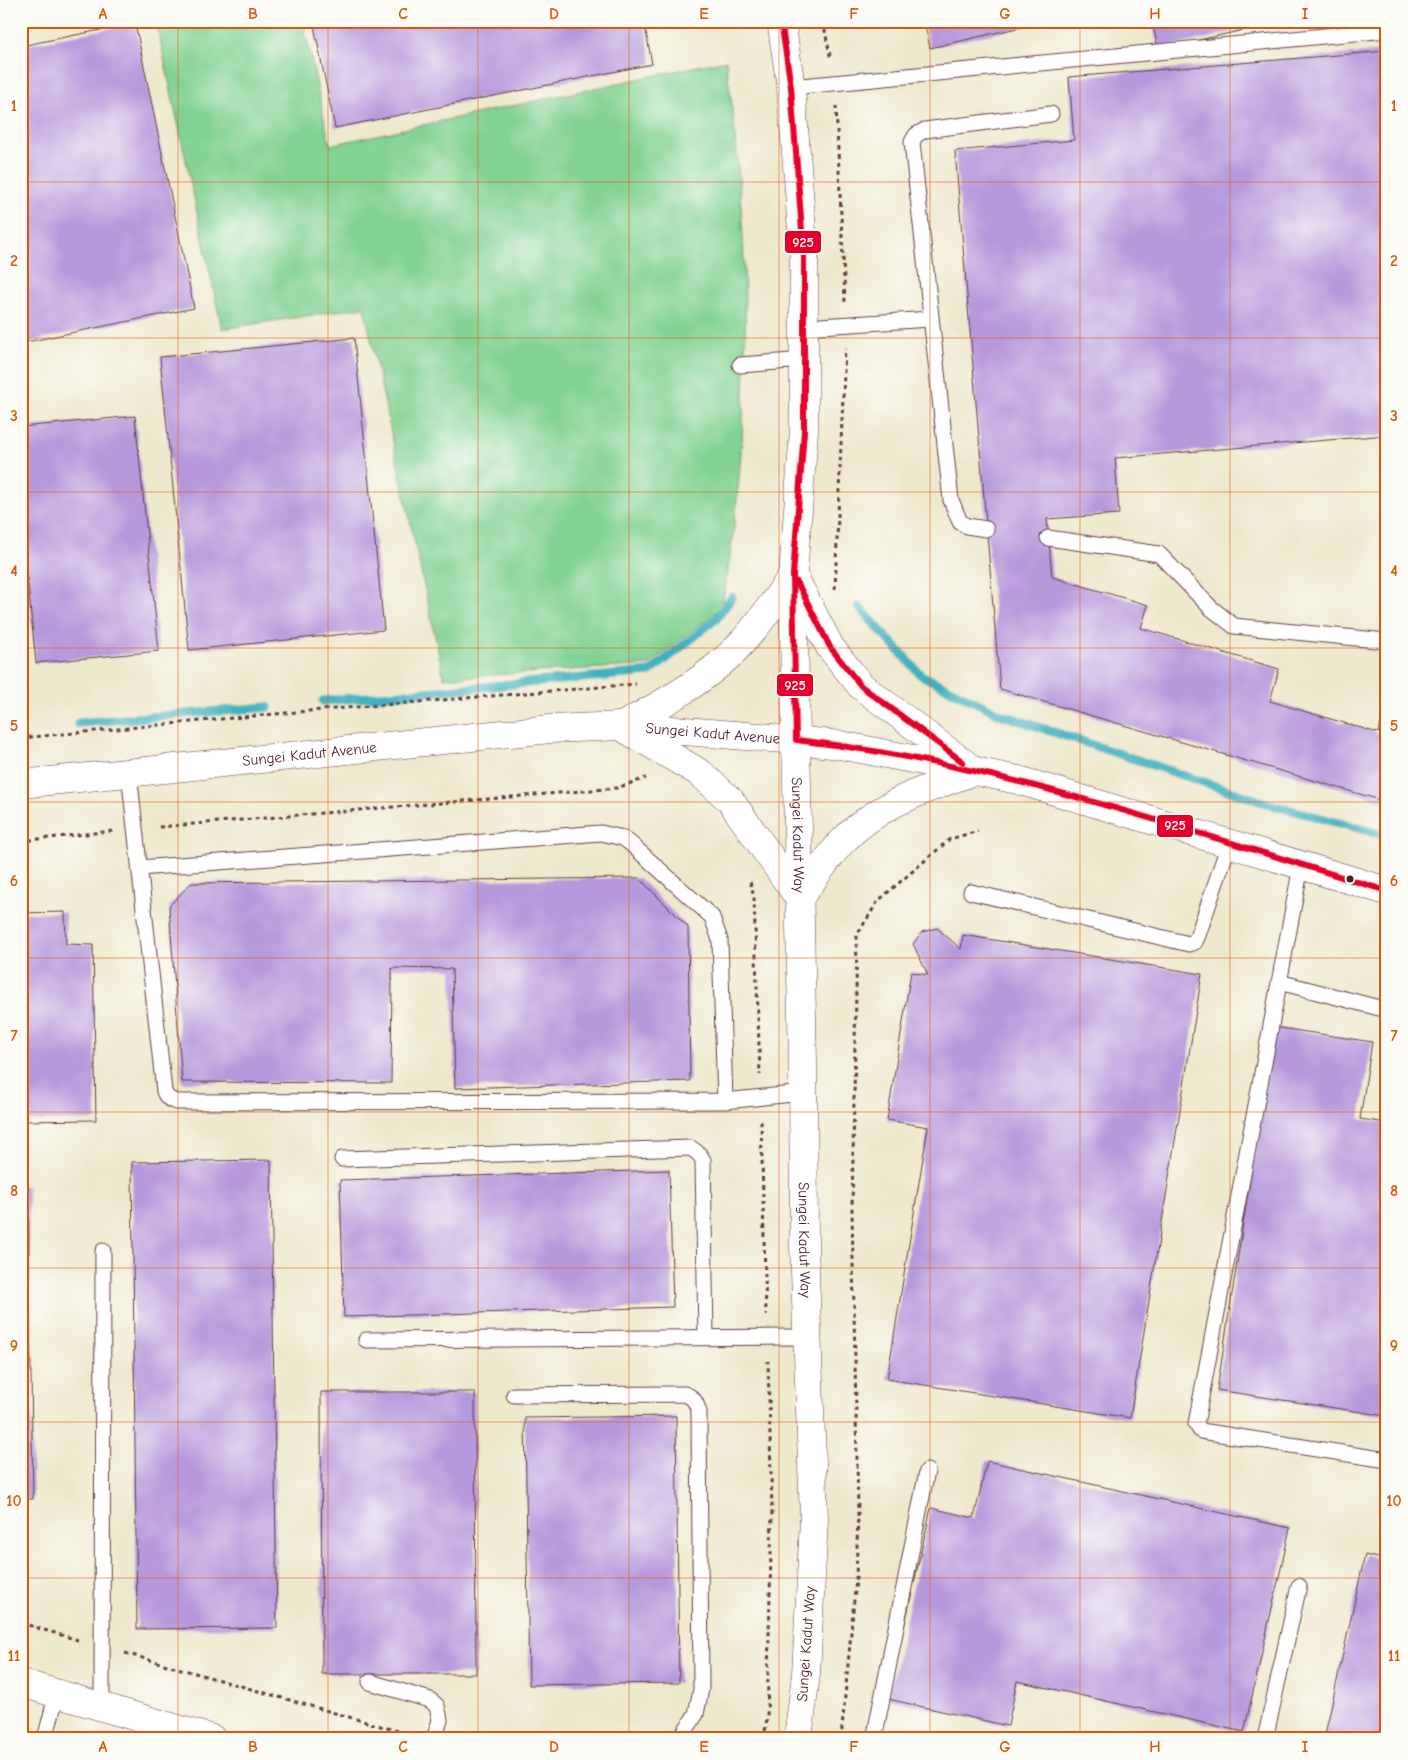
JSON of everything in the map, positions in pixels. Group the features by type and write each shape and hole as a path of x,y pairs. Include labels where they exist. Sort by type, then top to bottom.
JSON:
{"street":[{"name":"Sungei Kadut Way","path":"781,21 791,87 804,257 804,431 793,575 808,1337 814,1519 806,1674 798,1739"},
{"path":"793,575 830,647 861,686 974,771 900,798 866,821 841,843 800,898 730,800 700,773 622,726 672,698 723,661 769,609 793,575"},
{"name":"Sungei Kadut Avenue","path":"21,784 550,729 622,726 840,745 1018,780 1387,891"},
{"path":"21,1683 212,1739"}],"lane":[{"path":"791,87 1387,30"},
{"path":"986,529 967,526 960,522 951,500 912,142 916,135 925,130 1051,114"},
{"path":"804,327 931,319"},
{"path":"740,365 804,360"},
{"path":"1048,538 1159,554 1211,608 1234,626 1387,641"},
{"path":"129,773 164,1091 170,1100 724,1101 803,1093"},
{"path":"139,868 601,833 623,838 712,917 717,927 720,940 724,1101"},
{"path":"971,892 1189,944 1195,942 1198,936 1229,844"},
{"path":"1301,866 1196,1424 1202,1431 1387,1460"},
{"path":"1279,982 1387,1010"},
{"path":"342,1159 691,1148 703,1160 706,1337"},
{"path":"102,1706 104,1251"},
{"path":"366,1340 808,1337"},
{"path":"514,1395 684,1394 690,1396 696,1402 699,1412 701,1689 696,1714 680,1739"},
{"path":"874,1739 926,1470"},
{"path":"1265,1739 1299,1586"},
{"path":"370,1682 430,1700 437,1706 440,1720 434,1739"},
{"path":"45,1739 57,1693"}],"path":[{"path":"21,738 297,712 644,683"},
{"path":"21,842 134,829 617,788 644,777 652,780"},
{"path":"841,1739 855,1588 858,1513 852,1209 857,935 878,901 950,839 978,831"},
{"path":"749,880 754,897 772,1512 767,1718 764,1739"},
{"path":"21,1623 415,1736"}],"green space":[{"path":"156,21 303,21 330,145 726,60 740,196 745,334 740,471 722,607 649,665 444,678 364,307 222,329"}],"building":[{"path":"313,21 644,21 652,64 335,128"},
{"path":"924,21 1043,21 1043,22 930,48"},
{"path":"1152,21 1280,21 1280,22 1158,49"},
{"path":"135,23 194,308 21,343 21,46"},
{"path":"1387,51 1387,435 1115,458 1119,514 1047,519 1052,577 1148,605 1141,628 1279,669 1270,701 1378,733 1387,704 1387,802 1000,689 955,151 1074,140 1069,77"},
{"path":"354,338 384,630 189,650 160,357"},
{"path":"135,416 159,651 36,663 21,517 21,427"},
{"path":"639,878 688,927 690,1081 455,1088 452,969 392,968 391,1083 182,1082 169,906 191,883"},
{"path":"65,912 66,944 93,945 96,1120 21,1121 21,913"},
{"path":"937,928 961,949 963,935 1202,974 1130,1418 887,1379 928,1127 887,1120 911,972 928,975 913,944 922,932"},
{"path":"1274,1027 1372,1042 1360,1119 1387,1123 1387,1416 1217,1390"},
{"path":"271,1160 277,1628 137,1629 132,1162"},
{"path":"669,1170 673,1307 344,1317 340,1180"},
{"path":"21,1186 28,1186 33,1499 21,1499"},
{"path":"321,1392 475,1392 476,1674 322,1674"},
{"path":"676,1416 679,1683 529,1685 525,1418"},
{"path":"987,1461 1290,1528 1244,1732 1017,1681 1008,1726 888,1699 931,1508 974,1518"},
{"path":"1365,1555 1387,1560 1387,1739 1324,1739"}],"waterway":[{"path":"323,701 650,672 717,618 732,597"},
{"path":"859,607 921,675 1000,714 1269,804 1387,836"},
{"path":"78,723 268,707"}],"transit line":[{"name":"925","path":"781,21 791,87 804,257 804,431 793,575 796,740 872,751 947,765 1021,782 1168,823 1387,891"},
{"name":"925","path":"797,582 830,647 861,686 963,762"}]}
